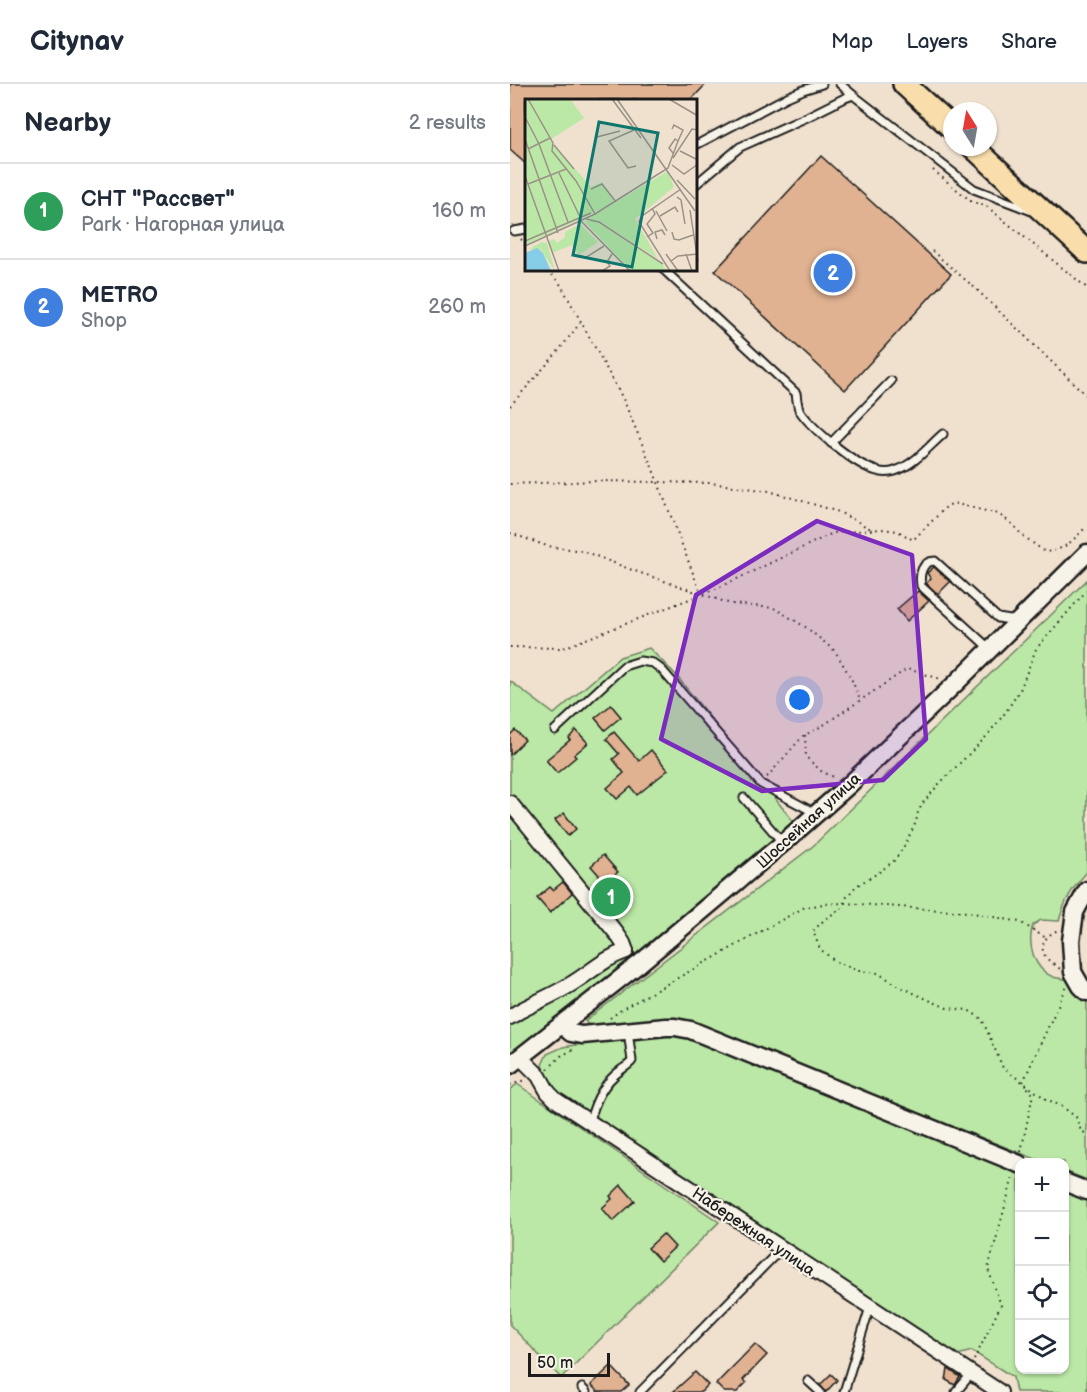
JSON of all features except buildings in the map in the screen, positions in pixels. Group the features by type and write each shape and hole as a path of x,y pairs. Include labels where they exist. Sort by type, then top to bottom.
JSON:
{"main road":[{"path":"904,84 943,120"},
{"path":"983,156 1087,252"}],"street":[{"name":"Шоссейная улица","path":"515,1061 639,964 850,784 1022,619 1087,553"},
{"path":"510,803 617,934 626,951 639,964"},
{"path":"1087,890 1065,935 1073,972 1087,992"},
{"path":"510,1017 570,985 606,960 626,951"},
{"path":"562,1025 571,1033 576,1034 675,1027 691,1030 1015,1162"},
{"name":"Набережная улица","path":"515,1061 539,1076 548,1092 556,1100 1000,1392"},
{"path":"1069,1184 1087,1191"}],"lane":[{"path":"698,144 786,97 822,84"},
{"path":"840,84 974,189 1050,218"},
{"path":"698,182 740,147 853,95"},
{"path":"514,231 525,229"},
{"path":"666,272 796,393 799,409 831,443 865,466 877,471 895,471 909,465 943,434"},
{"path":"831,443 891,381"},
{"path":"990,649 921,586 920,574 930,561 935,561 998,618 1022,619"},
{"path":"555,730 624,666 640,661 653,663 662,670 761,784 816,814"},
{"path":"744,798 783,843"},
{"path":"590,1121 601,1092 632,1061 628,1031"},
{"path":"640,1392 781,1249"},
{"path":"844,1392 870,1307"},
{"path":"956,1392 972,1373"},
{"path":"808,1381 820,1392"}],"path":[{"path":"933,250 1087,396"},
{"path":"550,272 561,285 623,399 701,594"},
{"path":"510,406 581,323"},
{"path":"510,484 599,481 711,483 769,491 839,512 871,530"},
{"path":"510,648 563,648 717,588 833,533 871,530 898,531 913,540 946,507 953,503 998,514 1045,552 1067,546 1087,526"},
{"path":"510,533 547,546 583,551 731,604 774,608 807,628 835,651 851,678 860,700"},
{"path":"1087,590 1036,649 1020,690 1005,713 985,738 923,803 906,843 894,860 856,886 846,898 842,908 825,919 813,931 820,949 836,962 858,971 878,973 899,986 947,1008 968,1010 982,1019 1003,1068 1076,1117 1081,1131 1087,1134"},
{"path":"761,784 805,735 907,669 955,684"},
{"path":"805,735 806,757 821,771 850,784"},
{"path":"510,1085 539,1076 561,1056 580,1046 613,1015 802,908 845,903 968,912 1020,921 1046,938"},
{"path":"1062,965 1054,965 1045,957 1043,946 1046,938 1052,932 1065,935"}],"highlighted area":[{"path":"817,521 912,555 926,739 883,780 762,791 661,739 696,595"}],"green space":[{"path":"1087,580 1087,872 1070,895 1059,921 1041,920 1033,925 1031,947 1036,962 1046,973 1071,981 1087,999 1087,1180 1069,1173 1069,1158 1033,1158 692,1023 592,1029 585,1021 813,846"},
{"path":"649,648 676,675 797,826 510,1062 510,681 554,714 620,657"},
{"path":"649,1034 680,1034 1015,1170 1015,1374 1069,1374 1069,1192 1087,1200 1087,1392 1016,1392 1013,1377 972,1351 954,1356 562,1097 549,1085 542,1065 547,1054 563,1047"},
{"path":"517,1084 719,1222 561,1378 510,1325 510,1090"}],"place":[{"name":"METRO","path":"833,273"},
{"name":"СНТ \"Рассвет\"","path":"611,897"}]}
